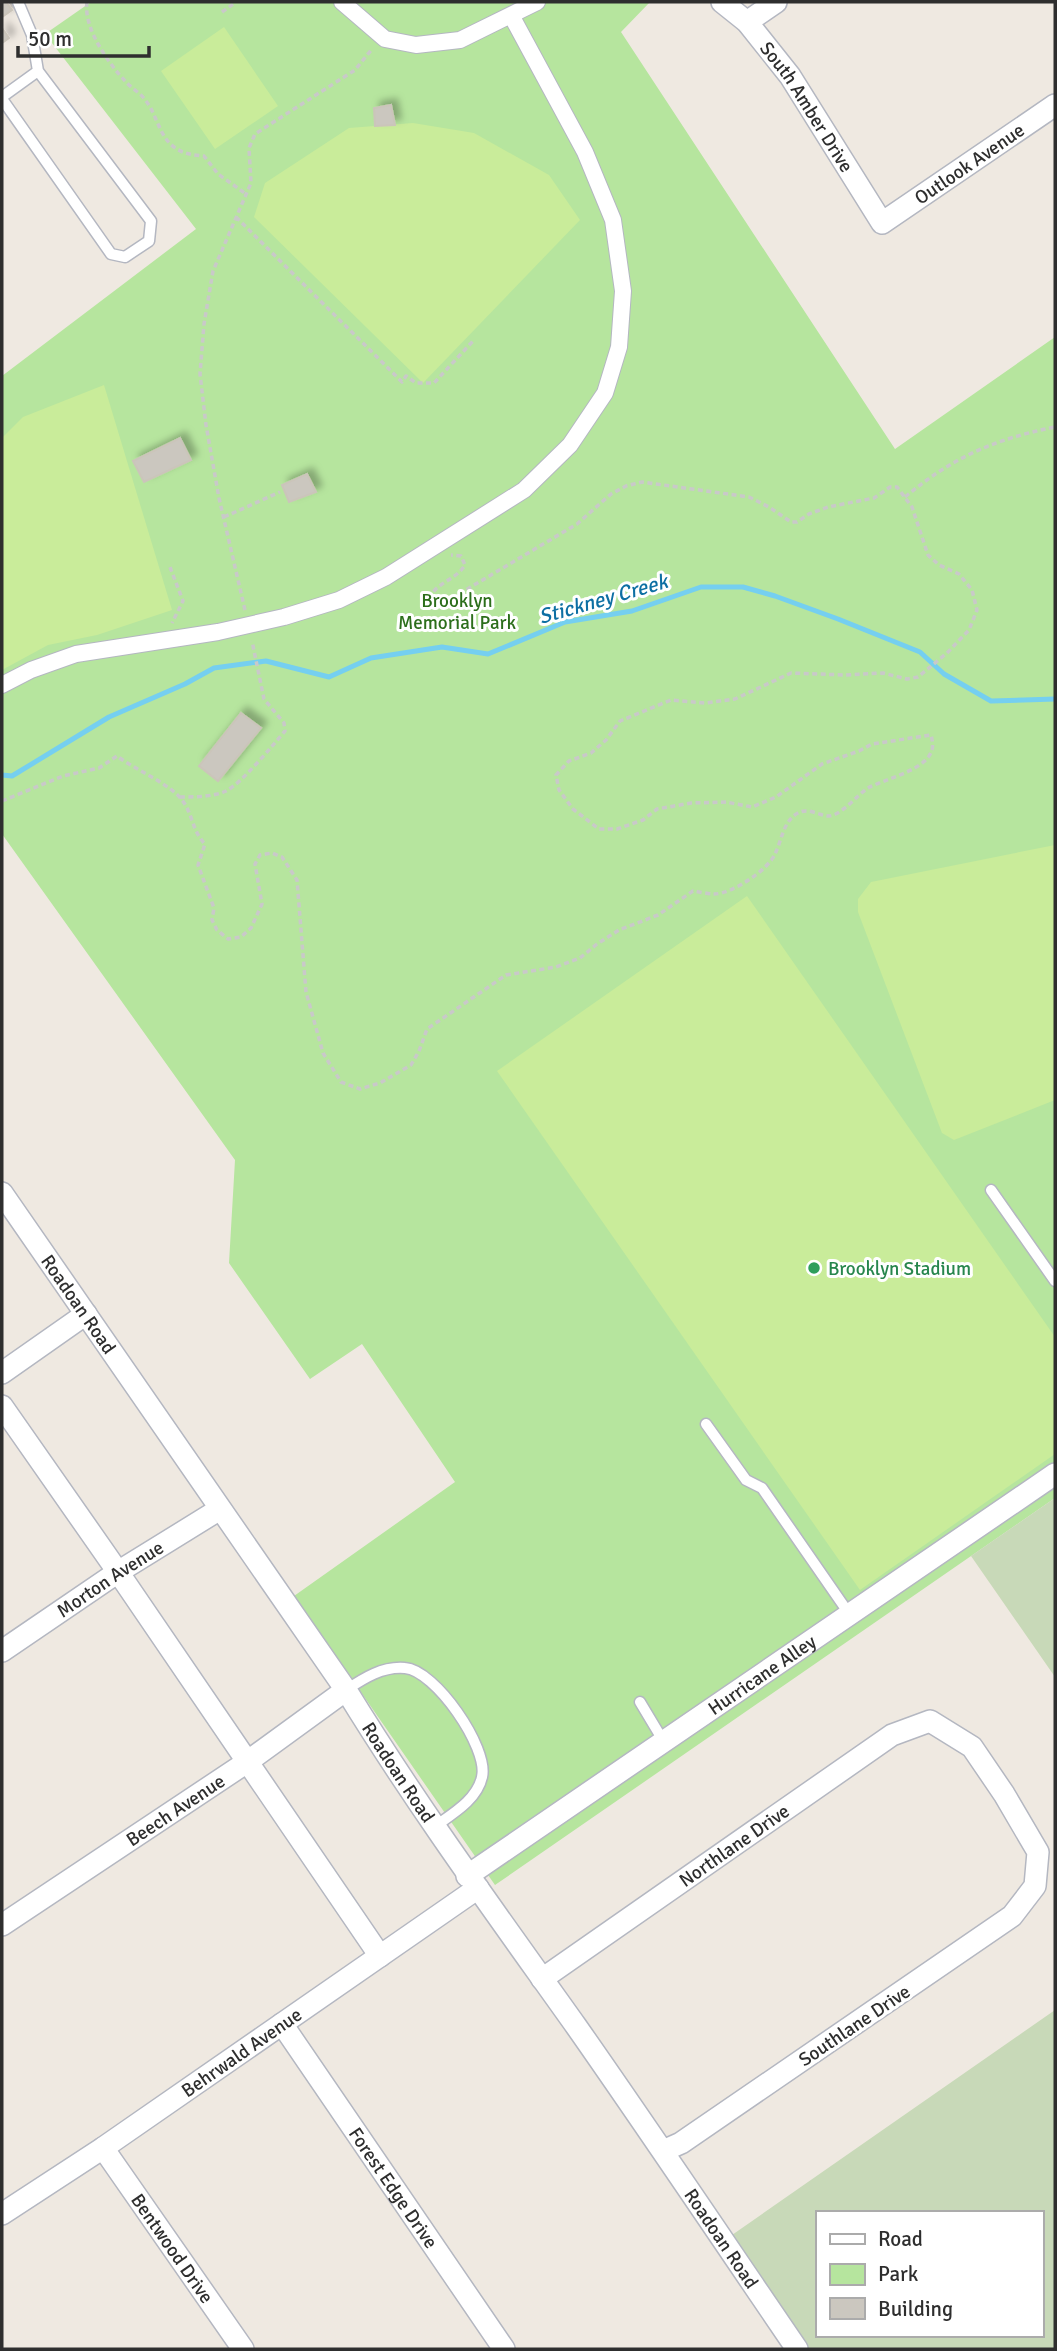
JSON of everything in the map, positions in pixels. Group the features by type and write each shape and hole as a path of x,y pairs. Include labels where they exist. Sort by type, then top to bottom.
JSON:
{"street":[{"path":"342,2 385,39 416,45 460,40 537,2"},
{"name":"South Amber Drive","path":"722,2 747,22 790,76 882,223"},
{"path":"747,22 776,2"},
{"path":"2,685 31,670 76,653 249,625 339,600 386,577 524,490 570,445 605,393 620,347 623,290 614,220 585,152 511,15"},
{"name":"Outlook Avenue","path":"882,223 1055,105"},
{"name":"Roadoan Road","path":"2,1193 346,1690 374,1739 434,1827 663,2151 797,2349"},
{"path":"2,1373 86,1314"},
{"path":"2,1405 380,1956"},
{"name":"Hurricane Alley","path":"472,1882 664,1742 1055,1474"},
{"name":"Morton Avenue","path":"2,1651 118,1572 219,1509"},
{"name":"Beech Avenue","path":"2,1925 247,1762 346,1690"},
{"name":"Northlane Drive","path":"542,1979 892,1735 930,1721 972,1747 1004,1794 1038,1852 1035,1886"},
{"name":"Behrwald Avenue","path":"2,2214 380,1956 472,1882"},
{"name":"Southlane Drive","path":"663,2151 681,2143 1012,1916 1035,1886"},
{"name":"Forest Edge Drive","path":"282,2024 504,2349"},
{"name":"Bentwood Drive","path":"103,2147 243,2349"}],"lane":[{"path":"18,2 32,35 38,71 151,222 149,241 125,257 111,254 2,98 38,71"},
{"path":"991,1190 1055,1281"},
{"path":"706,1424 746,1480 762,1488 850,1615"},
{"path":"346,1690 363,1678 385,1669 407,1668 424,1674 438,1688 463,1723 482,1759 482,1776 475,1793 434,1827"},
{"path":"640,1703 664,1742"}],"path":[{"path":"87,2 88,22 92,33 121,76 148,104 172,146 185,154 204,156 218,174 246,194"},
{"path":"222,12 236,2"},
{"path":"180,797 226,791 257,764 285,730 284,723 264,699 205,425 200,374 204,324 213,271 251,183 250,148 255,134 355,70 380,35"},
{"path":"236,217 402,382 406,376 416,383 434,383 473,341"},
{"path":"905,497 939,470 958,459 1008,437 1055,427"},
{"path":"2,802 63,776 99,768 117,756 180,797 189,811 197,836 205,844 198,865 215,908 212,920 217,930 228,939 241,937 251,928 262,904 255,864 260,855 272,853 282,857 297,880 306,992 323,1053 341,1082 360,1089 380,1083 411,1065 427,1029 497,980 506,975 556,967 580,958 619,930 658,915 693,891 716,894 757,875 775,856 780,838 789,822 799,812 810,811 828,816 839,813 868,789 909,770 929,757 934,744 931,736 872,744 822,764 776,797 751,807 726,802 691,803 657,809 643,820 617,829 599,829 573,809 559,790 556,775 569,761 591,753 620,721 671,700 705,703 735,699 791,673 846,676 883,673 907,679 918,677 969,630 977,610 972,590 959,574 939,565 928,555 912,507 897,487 890,487 874,498 828,508 809,514 797,522 791,522 749,497 642,482 611,494 577,524 437,607 429,598 433,589 461,572 465,565 461,556 452,555 442,562"},
{"path":"224,516 280,492"},
{"path":"163,640 183,601 170,567"}],"green space":[{"name":"Brooklyn Memorial Park","path":"91,2 650,2 621,32 895,449 1055,337 1055,1498 495,1885 294,1596 455,1482 362,1344 310,1379 229,1263 235,1160 2,834 2,376 196,229 45,34"},
{"path":"224,27 278,106 215,149 161,71"},
{"path":"413,123 474,133 549,175 580,220 423,383 254,217 265,183 349,128"},
{"path":"104,385 172,610 97,635 48,645 2,670 2,438 23,417"},
{"path":"1055,845 1055,1100 954,1140 942,1133 858,912 858,899 871,882"},
{"path":"747,896 1055,1337 1055,1454 860,1590 497,1071"},
{"path":"1055,1498 1055,1677 971,1556"},
{"path":"1055,2010 1055,2349 808,2349 732,2235"}],"building":[{"path":"2,2 6,2 12,10 2,17"},
{"path":"2,28 9,38 2,43"},
{"path":"391,105 395,125 375,126 374,108"},
{"path":"180,438 191,460 144,482 133,461"},
{"path":"307,474 316,492 289,502 282,485"},
{"path":"241,713 261,728 218,781 199,766"}],"waterway":[{"name":"Stickney Creek","path":"2,775 12,776 109,717 185,684 214,668 266,661 329,677 371,658 442,647 488,654 565,622 632,611 701,587 743,587 838,619 920,652 944,674 991,701 1055,699"}],"place":[{"name":"Brooklyn Stadium","path":"814,1268"}]}
